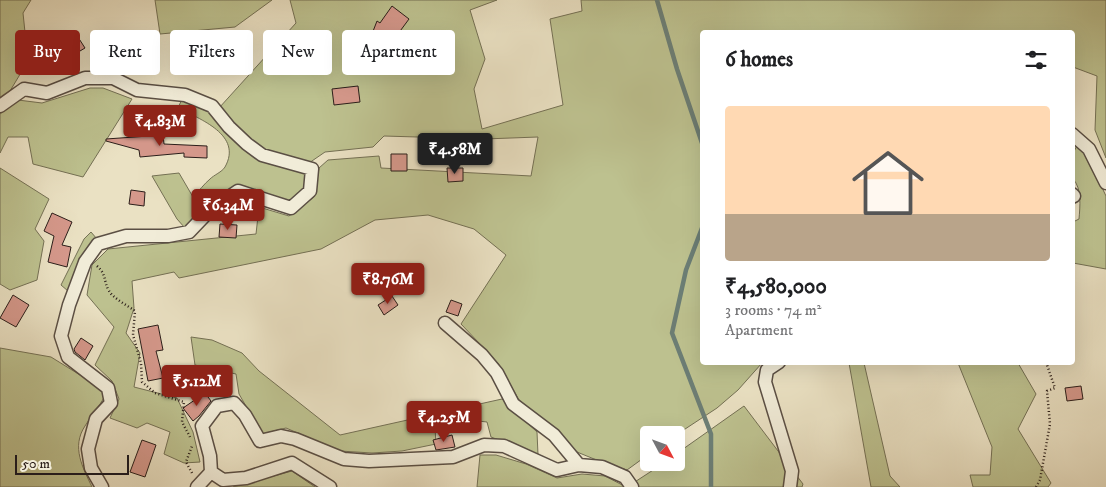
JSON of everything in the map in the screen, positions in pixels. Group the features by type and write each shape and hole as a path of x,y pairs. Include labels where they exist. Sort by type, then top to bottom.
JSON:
{"street":[{"path":"0,106 24,89 47,93 85,78 113,78 137,90 185,96 212,106 229,128 262,155 312,169 310,191 291,208 238,191 210,210 189,232 168,236 126,236 98,244 86,262 69,305 61,336 68,358 108,388 111,403 96,419 88,449 91,468 102,487"},
{"path":"1075,137 1089,149 1106,184"},
{"path":"445,322 482,355 497,373 512,404 554,435 579,465"},
{"path":"774,365 767,370 765,382 792,471 790,487"},
{"path":"198,486 211,472 210,456 202,426 217,406 234,403 245,416 260,441 281,436 295,439 344,459 369,462 453,457 484,445 504,446 557,470 579,465 602,467 625,477 632,487"},
{"path":"211,472 223,480 246,478 292,463 330,487"}],"path":[{"path":"83,270 96,266 103,272 111,293 135,311 133,335 141,363 142,382 155,393 184,402 182,422 193,444 186,462 198,486"},
{"path":"1036,487 1040,480 1050,424 1047,392 1055,388 1046,365"}],"green space":[{"path":"0,0 31,0 23,13 25,30 15,30 15,75 20,75 7,96 0,100"},
{"path":"155,0 272,0 235,27 203,30 170,30 170,33 160,34"},
{"path":"290,0 497,0 470,10 485,59 474,89 482,129 563,105 550,19 582,11 581,0 1106,0 1106,158 1095,130 1097,76 1075,68 1075,30 700,30 700,365 760,365 738,390 717,408 685,429 685,426 640,426 640,461 627,470 577,452 519,400 498,363 461,324 506,255 474,229 428,215 375,220 321,249 179,278 174,272 132,281 134,308 126,333 140,353 134,387 177,398 193,432 200,462 184,463 164,454 170,432 147,423 137,428 110,418 119,399 112,381 95,365 114,327 87,295 92,265 108,249 256,234 259,207 289,216 314,197 319,168 328,160 379,156 381,168 531,176 538,137 484,139 384,136 373,147 325,152 309,163 261,150 219,108 249,75 253,75 253,70 263,59 263,75 332,75 332,30 290,30 296,23"},
{"path":"90,88 103,88 132,99 83,177 33,164 28,137 8,137 0,153 0,114 18,100 42,103"},
{"path":"182,99 208,110 284,166 308,175 306,190 288,204 234,187 185,228 177,219 152,176 179,173 193,197 208,181 224,169 229,156 228,146 224,137 217,130 178,108"},
{"path":"1077,145 1086,154 1106,196 1106,269 1075,263 1075,221 1079,219 1080,198 1075,182 1075,150"},
{"path":"0,168 49,199 35,229 44,241 37,280 10,290 0,284"},
{"path":"91,232 97,239 68,291 61,285 84,239"},
{"path":"191,337 212,340 242,353 259,371 340,435 502,399 537,432 538,455 491,437 487,422 461,419 435,428 436,444 402,451 372,453 340,451 286,428 262,434 239,394 236,374 195,365"},
{"path":"0,348 51,357 101,388 105,396 85,426 79,442 80,457 92,487 0,487"},
{"path":"849,365 864,365 890,476 900,487 871,487"},
{"path":"959,365 1019,365 1036,394 1018,429 1051,483 1048,487 973,487 970,475 990,475 992,447"},
{"path":"744,406 803,484 802,487 627,487 652,471 685,471 685,448"},
{"path":"480,455 496,455 526,464 557,478 582,474 605,476 626,487 477,487"},
{"path":"292,471 315,487 233,487"}],"building":[{"path":"392,6 409,19 401,30 374,30 377,21 380,23"},
{"path":"80,40 85,48 80,51"},
{"path":"358,86 360,102 334,105 332,89"},
{"path":"163,135 164,144 207,146 207,158 184,157 184,153 140,157 139,150 106,141 106,139"},
{"path":"391,154 407,154 407,171 391,171"},
{"path":"447,168 463,168 463,181 448,182"},
{"path":"131,190 145,192 144,206 129,204"},
{"path":"52,213 72,222 62,245 71,247 67,267 48,262 54,236 44,231"},
{"path":"220,224 237,225 236,238 219,237"},
{"path":"13,295 29,305 16,327 0,318"},
{"path":"392,296 398,305 384,315 378,305"},
{"path":"451,300 462,304 458,316 446,312"},
{"path":"158,325 163,350 156,351 163,378 148,381 138,329"},
{"path":"81,338 93,346 85,360 74,349"},
{"path":"1081,386 1083,399 1067,401 1065,388"},
{"path":"205,393 211,401 193,421 183,408"},
{"path":"452,435 455,447 436,450 433,440"},
{"path":"142,440 156,445 145,477 130,472"}],"waterway":[{"path":"657,0 677,69 700,137"},
{"path":"700,233 686,270 672,333 711,434 711,487"}]}
